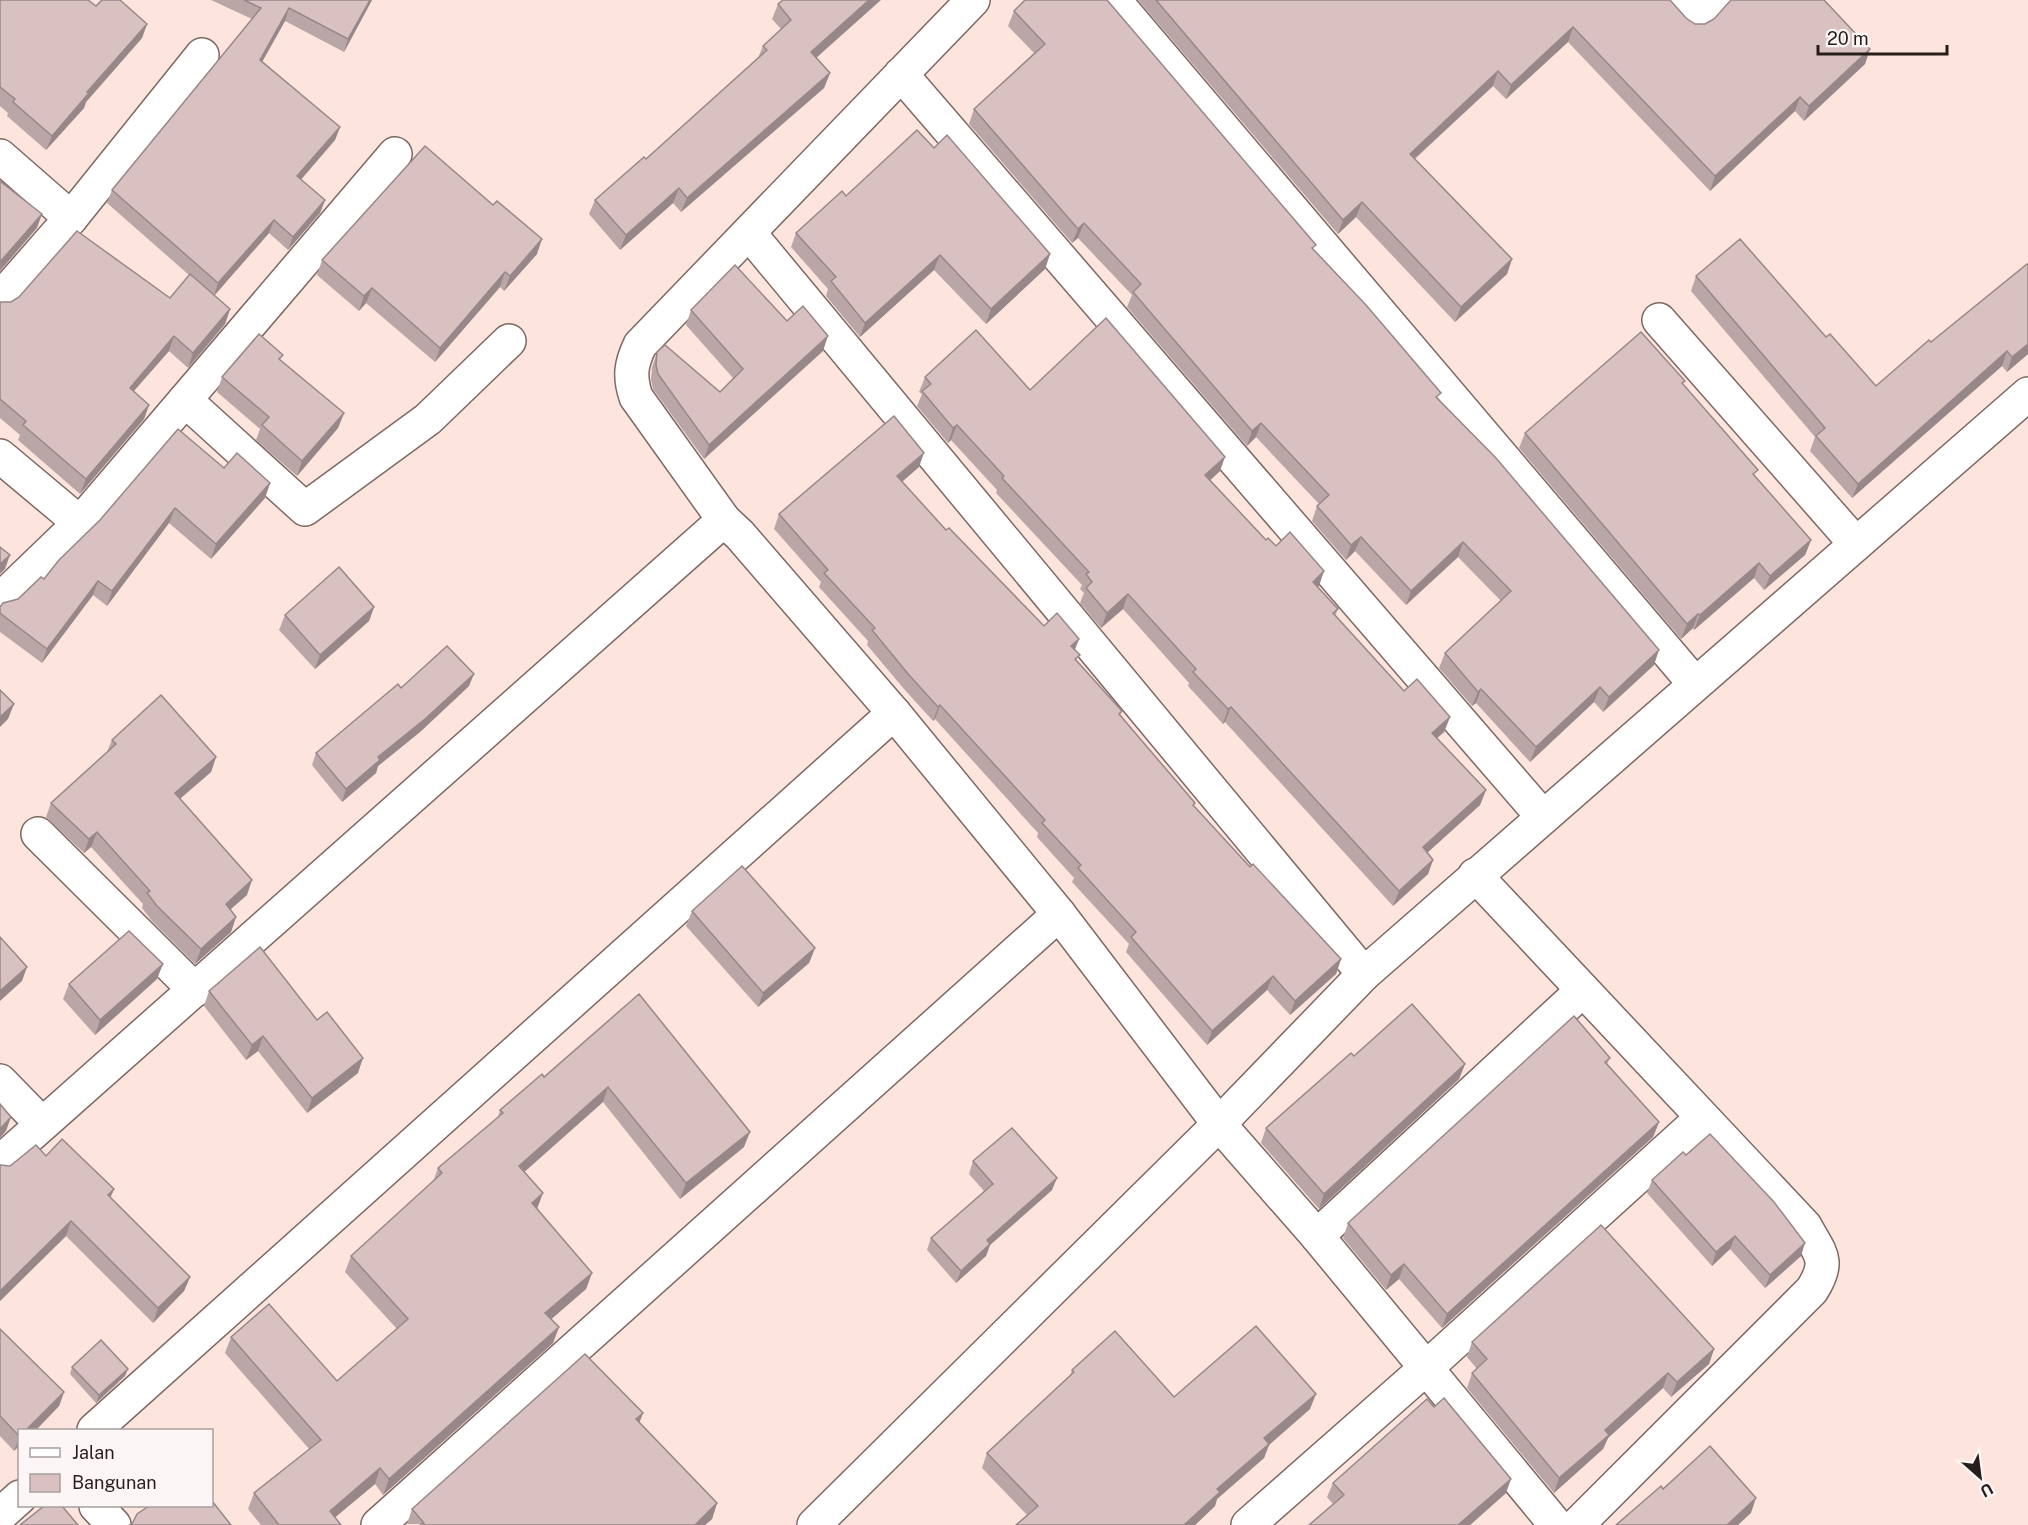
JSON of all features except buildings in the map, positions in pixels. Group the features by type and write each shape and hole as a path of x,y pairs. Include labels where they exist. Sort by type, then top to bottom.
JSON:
{"street":[{"path":"973,0 640,345 631,364 631,382 636,397 724,520 740,535 894,713 1059,914 1219,1124 1317,1236 1556,1525"},
{"path":"1114,0 1695,684"},
{"path":"1677,0 1695,21 1716,0"},
{"path":"0,299 71,218 202,55"},
{"path":"902,74 1543,817"},
{"path":"0,600 80,523 395,154"},
{"path":"0,156 71,218"},
{"path":"749,233 1364,974"},
{"path":"1659,320 1856,544"},
{"path":"185,400 305,509 428,419 509,340"},
{"path":"814,1525 1219,1124 1364,974 2028,394"},
{"path":"0,456 80,523"},
{"path":"0,1162 724,520"},
{"path":"96,1429 894,713"},
{"path":"38,834 195,990"},
{"path":"1475,875 1805,1226 1822,1257 1822,1273 1812,1290 1577,1525"},
{"path":"378,1525 1059,914"},
{"path":"1317,1236 1582,990"},
{"path":"0,1081 42,1124"},
{"path":"1248,1525 1425,1369 1702,1118"},
{"path":"0,1515 18,1499"},
{"path":"97,1507 114,1525"}]}
